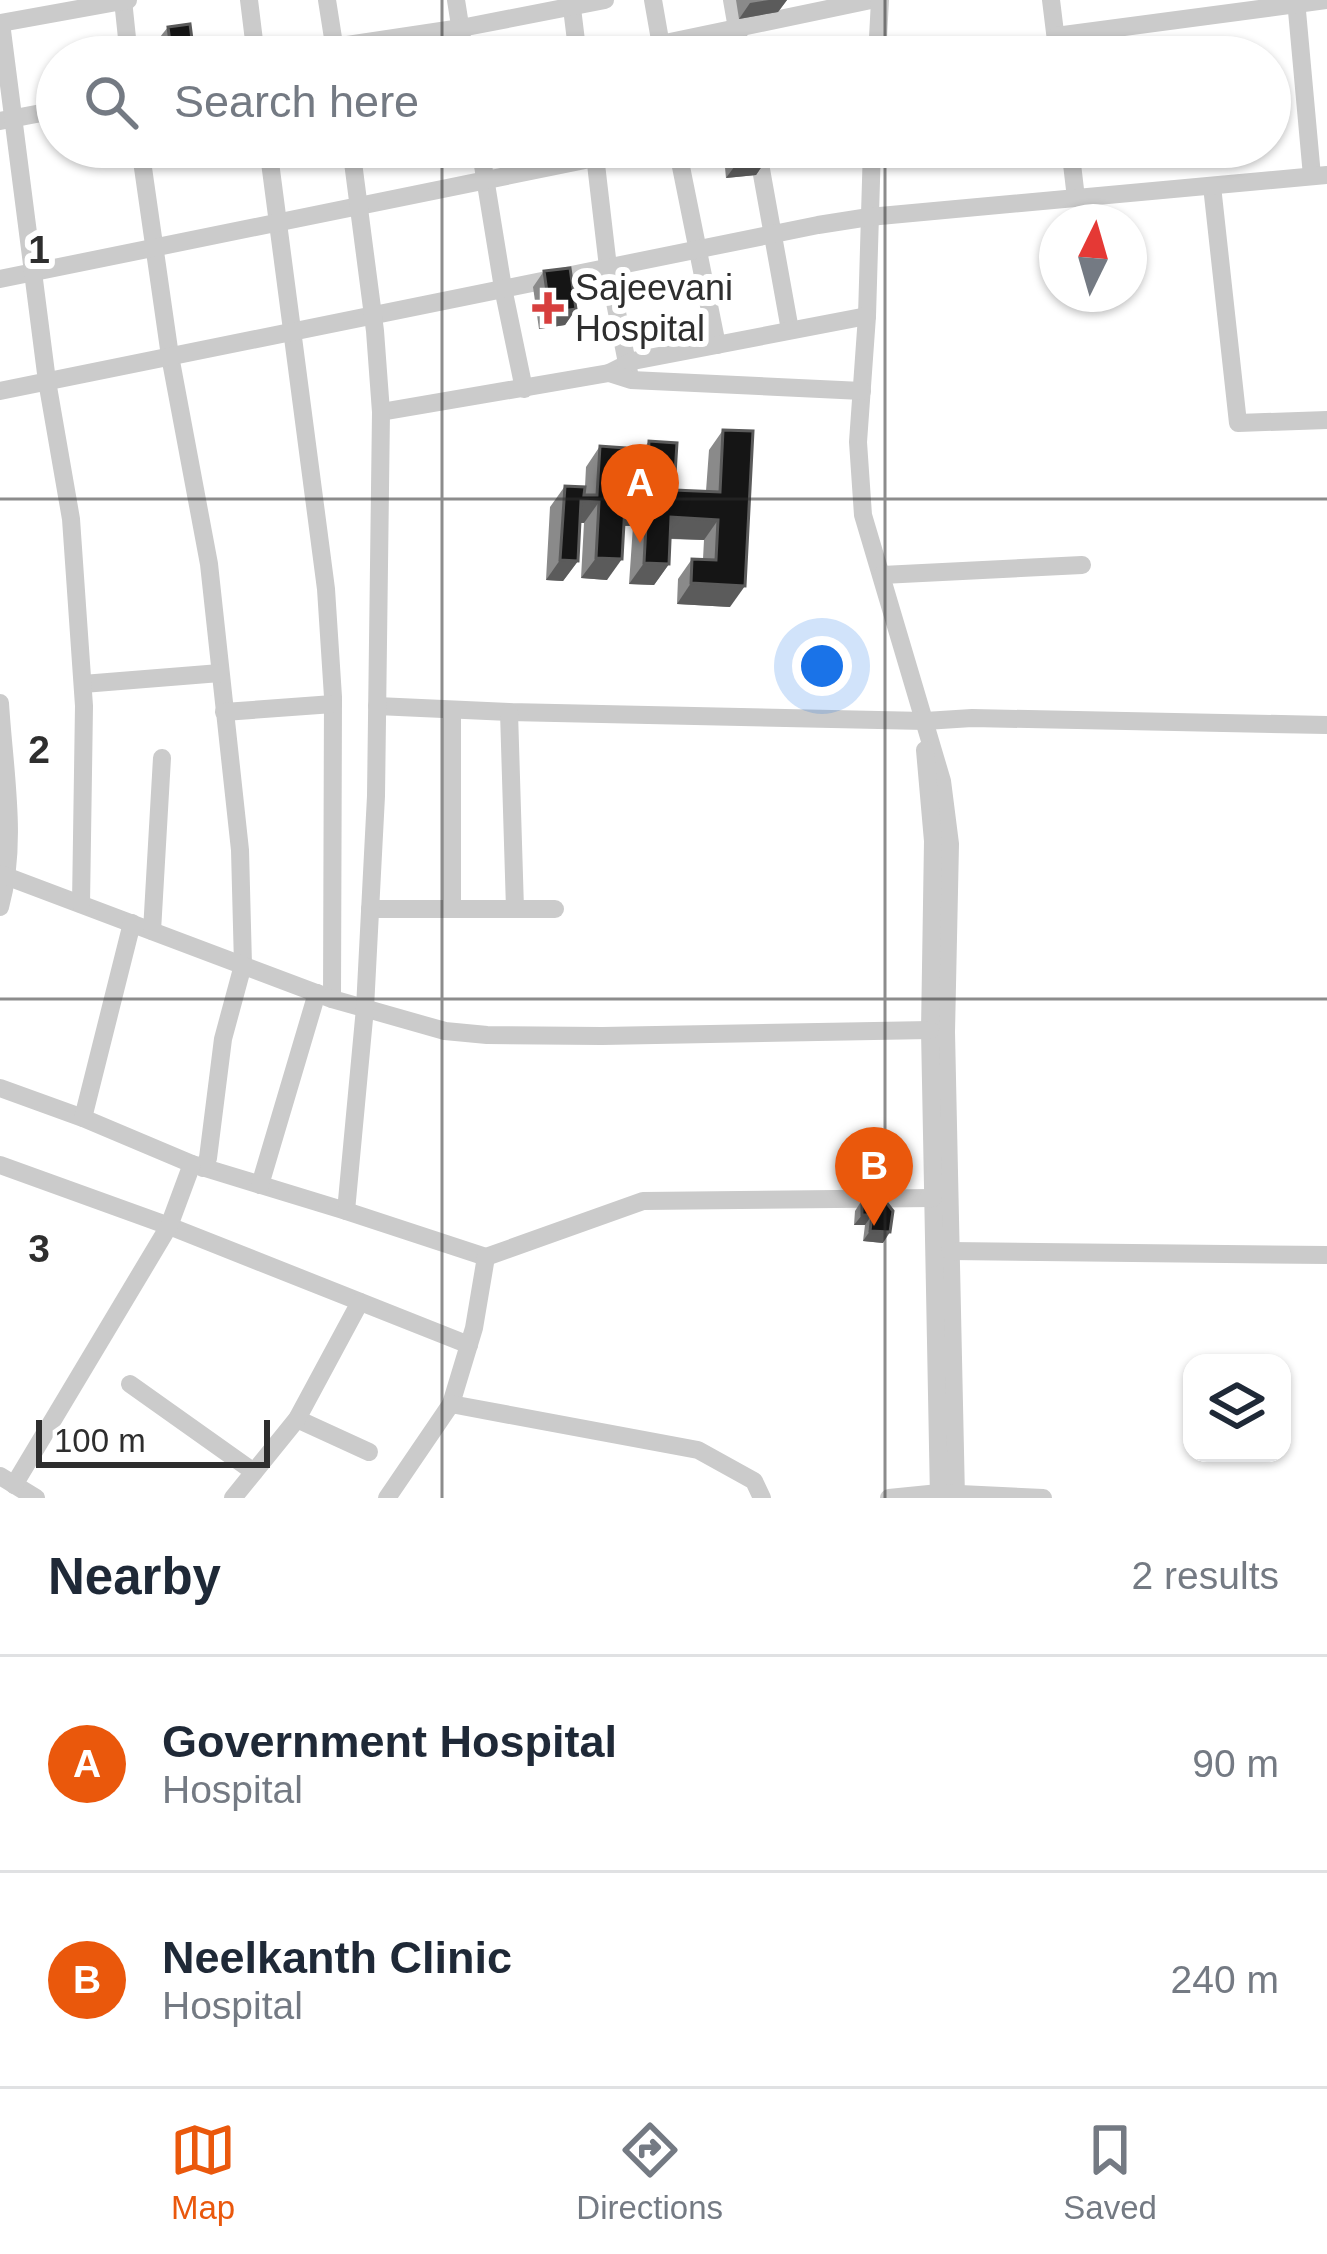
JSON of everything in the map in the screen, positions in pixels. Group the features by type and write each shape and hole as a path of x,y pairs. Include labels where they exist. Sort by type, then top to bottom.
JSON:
{"street":[{"path":"1,23 124,0 127,36"},
{"path":"249,0 253,36"},
{"path":"327,0 333,36"},
{"path":"456,0 462,36"},
{"path":"419,36 605,0"},
{"path":"653,0 659,36"},
{"path":"732,0 738,36"},
{"path":"712,36 818,6 871,0"},
{"path":"878,36 880,0"},
{"path":"1051,0 1056,36 1327,1"},
{"path":"1164,0 1166,22"},
{"path":"0,391 869,217 1320,176 1297,2"},
{"path":"0,4 7,120 71,519 82,684 81,904"},
{"path":"571,4 575,36"},
{"path":"36,1498 7,1480 169,1226 198,1166 208,1158 223,1039 243,965 240,850 209,564 170,356 143,168"},
{"path":"260,1185 324,996 333,704 326,589 270,168"},
{"path":"346,1211 370,909 381,412 353,168"},
{"path":"483,168 524,388"},
{"path":"0,279 538,168"},
{"path":"597,168 622,372"},
{"path":"681,168 717,345"},
{"path":"761,168 790,330"},
{"path":"871,168 858,442 862,514 942,781 950,844 948,1496"},
{"path":"1072,168 1076,198"},
{"path":"1212,186 1238,423 1327,420"},
{"path":"381,412 622,372 717,345 867,316"},
{"path":"622,372 862,391"},
{"path":"882,574 1082,565"},
{"path":"82,684 220,674"},
{"path":"0,703 9,845 0,907"},
{"path":"224,712 333,704"},
{"path":"377,706 925,721 1327,725"},
{"path":"452,710 452,909"},
{"path":"509,712 515,909"},
{"path":"925,721 933,842 933,1198 948,1496"},
{"path":"152,931 162,758"},
{"path":"4,876 324,996 445,1031 488,1035 930,1030"},
{"path":"370,909 555,909"},
{"path":"83,1118 132,923"},
{"path":"0,1088 198,1166 486,1257 643,1201 933,1198"},
{"path":"0,1165 169,1226 469,1345"},
{"path":"950,1251 1327,1255"},
{"path":"387,1498 451,1404 469,1345 486,1257"},
{"path":"232,1498 297,1419 360,1302"},
{"path":"130,1384 254,1472"},
{"path":"451,1404 698,1450 754,1481 762,1498"},
{"path":"297,1419 368,1452"},
{"path":"889,1498 1043,1498"}],"building":[{"path":"190,24 192,36 169,36 168,27"},
{"path":"570,268 576,309 550,313 544,271"},
{"path":"723,430 753,431 745,586 691,583 692,559 716,560 718,520 671,517 669,564 644,563 647,506 625,505 622,559 596,558 599,502 581,501 578,561 560,560 565,486 585,487 584,495 597,495 600,446 625,448 622,495 646,496 649,441 677,443 674,490 720,492"},
{"path":"862,1200 886,1202 893,1211 890,1232 870,1231 872,1215 862,1215"}],"place":[{"name":"Sajeevani Hospital","path":"548,308"},
{"name":"Government Hospital","path":"640,543"},
{"name":"Neelkanth Clinic","path":"874,1226"}]}
